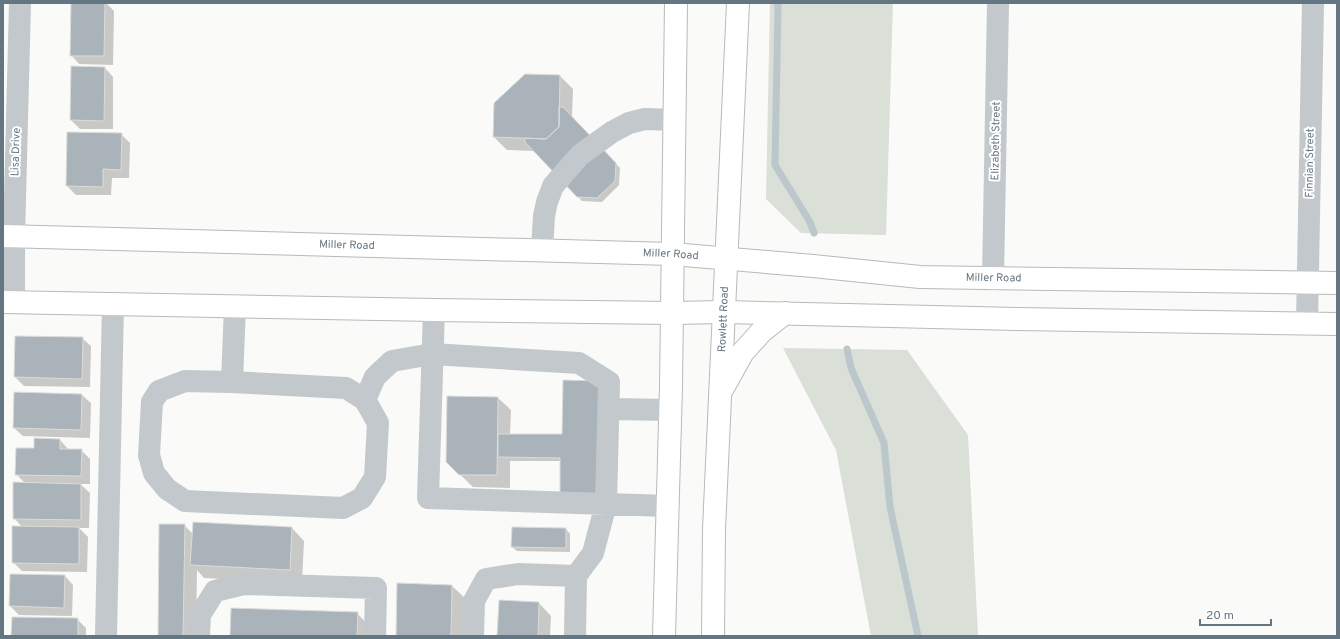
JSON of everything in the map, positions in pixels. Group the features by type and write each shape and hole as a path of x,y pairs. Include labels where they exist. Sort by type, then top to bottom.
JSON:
{"main road":[{"path":"664,636 672,313 676,3"},
{"name":"Rowlett Road","path":"713,636 714,529 738,3"},
{"name":"Miller Road","path":"8,237 672,254 920,277 1337,283"},
{"path":"9,302 434,310 785,313 1337,324"},
{"path":"720,393 743,352 762,331 785,313"}],"street":[{"name":"Elizabeth Street","path":"993,279 998,3"},
{"name":"Finnian Street","path":"1307,324 1313,3"},
{"name":"Lisa Drive","path":"9,302 8,237 14,9"},
{"path":"542,250 544,216 553,186 580,155 612,132 629,124 645,119 674,120"},
{"path":"106,636 113,304"},
{"path":"232,382 235,306"},
{"path":"434,310 428,498 668,506"},
{"path":"365,400 375,377 392,361 432,354 579,363 610,382 606,504 593,553 576,576 575,636"},
{"path":"185,381 232,382 346,388 365,400 378,423 375,477 362,498 343,508 185,501 167,490 154,473 149,455 152,402 159,391 185,381"},
{"path":"609,409 670,410"},
{"path":"472,636 474,601 486,579 518,574 576,576"},
{"path":"199,636 200,615 215,591 244,584 376,588 375,636"}],"shaded area":[{"path":"770,3 893,3 886,235 801,233 766,199"},
{"path":"783,348 907,350 968,435 978,636 871,636 836,450"}],"building":[{"path":"71,3 105,3 104,56 70,56"},
{"path":"71,66 105,67 104,121 70,120"},
{"path":"525,74 560,75 559,127 546,139 493,137 494,103"},
{"path":"559,107 563,107 616,163 615,181 597,198 577,197 525,142 525,138 546,139 559,127"},
{"path":"67,132 122,133 121,170 103,169 103,187 66,186"},
{"path":"15,336 83,337 82,379 14,377"},
{"path":"563,380 601,381 600,494 560,493 560,458 498,457 498,434 562,434"},
{"path":"14,392 82,394 81,430 13,428"},
{"path":"447,396 498,397 497,475 459,475 446,462"},
{"path":"34,438 60,439 60,449 82,449 81,476 15,475 16,448 34,448"},
{"path":"13,482 81,484 81,520 13,519"},
{"path":"193,522 292,527 290,570 190,565"},
{"path":"159,524 185,524 183,636 158,636"},
{"path":"12,526 79,527 79,564 12,563"},
{"path":"512,527 566,528 566,548 511,547"},
{"path":"10,574 65,575 64,608 9,606"},
{"path":"397,583 452,585 451,636 396,636"},
{"path":"499,600 539,602 538,636 497,636"},
{"path":"231,608 358,612 357,636 230,636"},
{"path":"12,617 78,618 78,636 11,636"}],"waterway":[{"path":"778,3 775,165 810,222 814,233"},
{"path":"847,349 851,368 884,443 890,507 918,636"}]}
